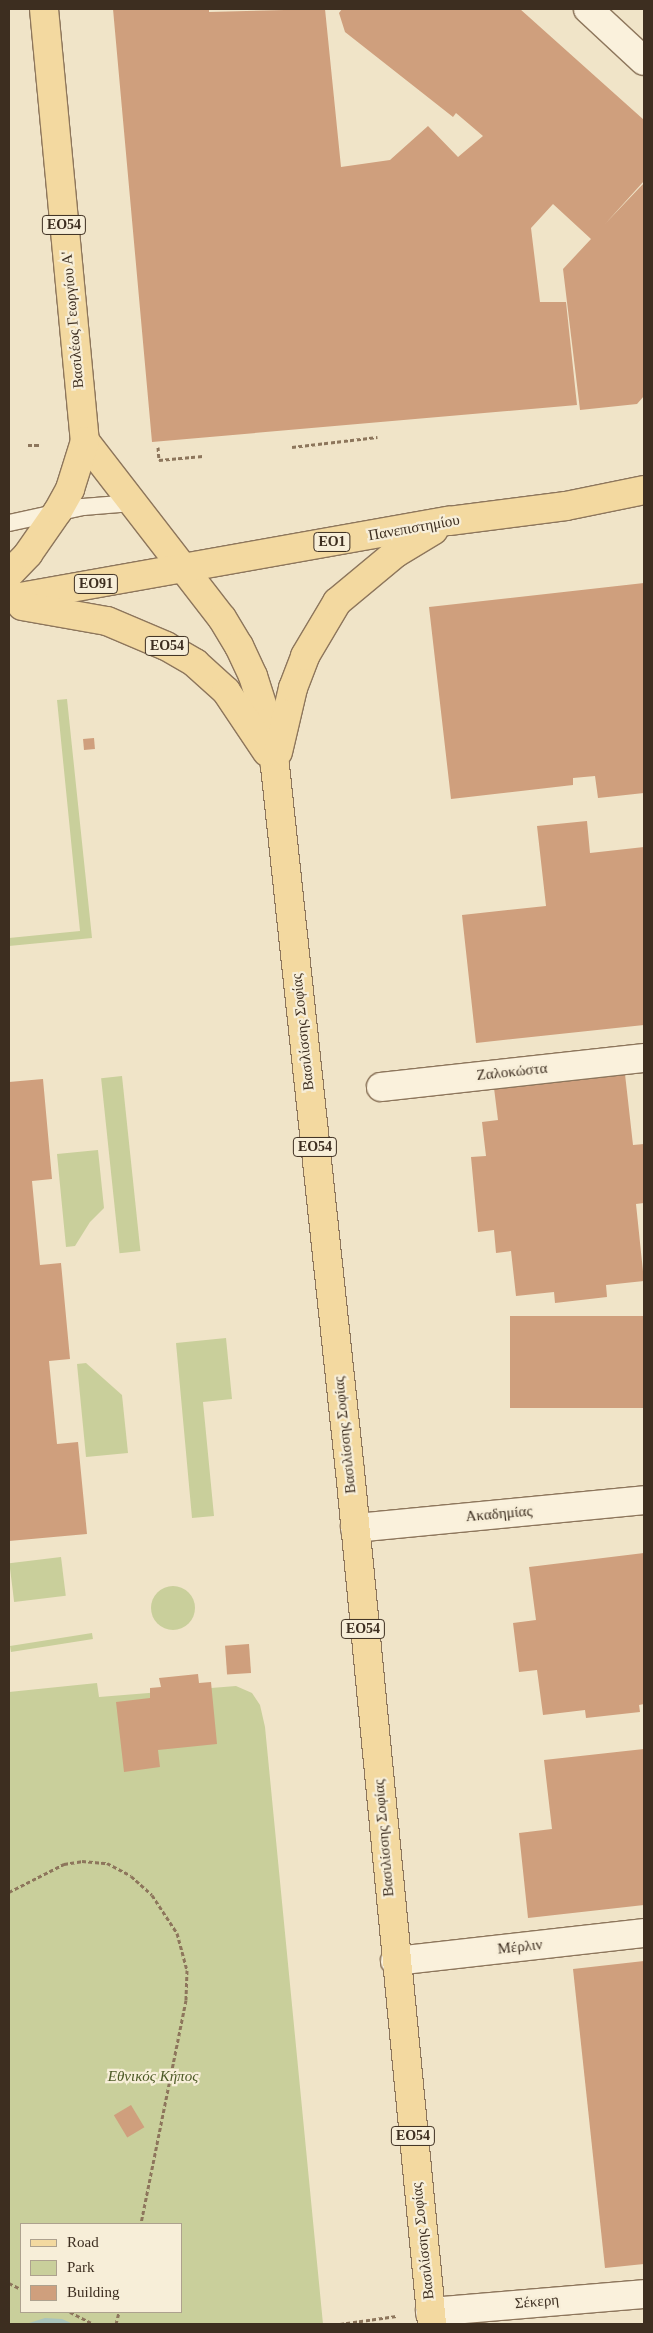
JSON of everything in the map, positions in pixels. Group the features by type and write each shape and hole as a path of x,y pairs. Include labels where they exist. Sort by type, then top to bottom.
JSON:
{"main road":[{"name":"Βασιλέως Γεωργίου Α'","path":"44,9 85,441"},
{"name":"ΕΟ54","path":"85,441 183,568"},
{"path":"9,574 58,512 79,466 85,441"},
{"name":"Πανεπιστημίου","path":"183,568 449,521 566,506 644,490"},
{"path":"275,766 293,688 316,634 337,602 396,553 449,521"},
{"name":"ΕΟ91","path":"9,599 183,568"},
{"name":"Βασιλίσσης Σοφίας","path":"183,568 222,618 253,676 268,723 275,766 355,1528 395,1961 431,2318"},
{"name":"ΕΟ54","path":"9,606 64,611 107,621 166,646 195,663 226,691 275,766"}],"street":[{"path":"588,9 644,61"},
{"name":"Ζαλοκώστα","path":"381,1087 644,1058"},
{"name":"Ακαδημίας","path":"355,1528 644,1500"},
{"name":"Μέρλιν","path":"395,1961 644,1933"},
{"name":"Σέκερη","path":"431,2318 644,2294"}],"lane":[{"path":"9,522 58,512 132,503"}],"path":[{"path":"292,446 377,437"},
{"path":"28,445 40,445"},
{"path":"158,447 159,460 202,456"},
{"path":"9,1892 64,1864 82,1861 107,1863 123,1870 152,1895 178,1932 187,1970 186,2000 141,2223"},
{"path":"72,2313 94,2324"},
{"path":"340,2324 431,2318"}],"green space":[{"path":"67,699 92,938 9,946 9,938 80,931 57,700"},
{"path":"122,1076 140,1251 120,1253 101,1078"},
{"path":"98,1150 104,1208 90,1222 75,1246 66,1247 57,1154"},
{"path":"226,1338 232,1399 203,1402 214,1516 192,1518 176,1343"},
{"path":"86,1363 122,1395 128,1453 86,1457 77,1364"},
{"path":"61,1557 66,1596 14,1602 9,1563"},
{"path":"169,1586 177,1586 189,1592 195,1608 189,1624 177,1630 169,1630 157,1624 151,1612 151,1604 157,1592"},
{"path":"92,1633 93,1639 11,1652 10,1646"},
{"name":"Εθνικός Κήπος","path":"97,1683 99,1697 236,1686 252,1693 260,1705 265,1727 323,2324 9,2324 9,1692"}],"water":[{"path":"45,2318 62,2319 73,2324 26,2324"}],"building":[{"path":"113,9 209,9 209,12 325,9 341,167 390,160 428,126 458,157 483,136 456,113 453,117 345,32 339,13 342,9 520,9 644,120 644,181 605,224 644,183 644,396 637,404 580,410 563,269 591,239 553,204 531,228 540,302 566,302 577,405 152,442"},
{"path":"644,583 644,793 598,798 595,776 573,778 573,785 451,799 429,607"},
{"path":"94,738 95,749 84,750 83,739"},
{"path":"587,821 590,853 644,847 644,1025 476,1043 462,915 546,906 537,826"},
{"path":"625,1074 633,1145 644,1144 644,1203 636,1204 644,1281 606,1285 607,1297 555,1303 554,1292 516,1296 511,1251 496,1253 494,1230 478,1232 471,1157 486,1156 482,1122 498,1120 494,1088"},
{"path":"43,1079 52,1179 32,1181 40,1265 61,1263 70,1359 49,1361 57,1444 78,1442 87,1534 9,1541 9,1082"},
{"path":"510,1316 644,1316 644,1408 510,1408"},
{"path":"644,1553 644,1704 639,1705 640,1712 586,1718 585,1710 543,1715 537,1670 519,1672 513,1623 536,1620 529,1567"},
{"path":"249,1644 251,1673 227,1675 225,1646"},
{"path":"198,1674 199,1683 211,1682 217,1744 158,1750 160,1767 124,1772 116,1702 150,1698 150,1688 161,1687 159,1678"},
{"path":"644,1749 644,1905 528,1918 519,1833 552,1829 544,1760"},
{"path":"644,1961 644,2264 605,2268 573,1969"},
{"path":"131,2105 144,2127 127,2138 114,2115"}]}
